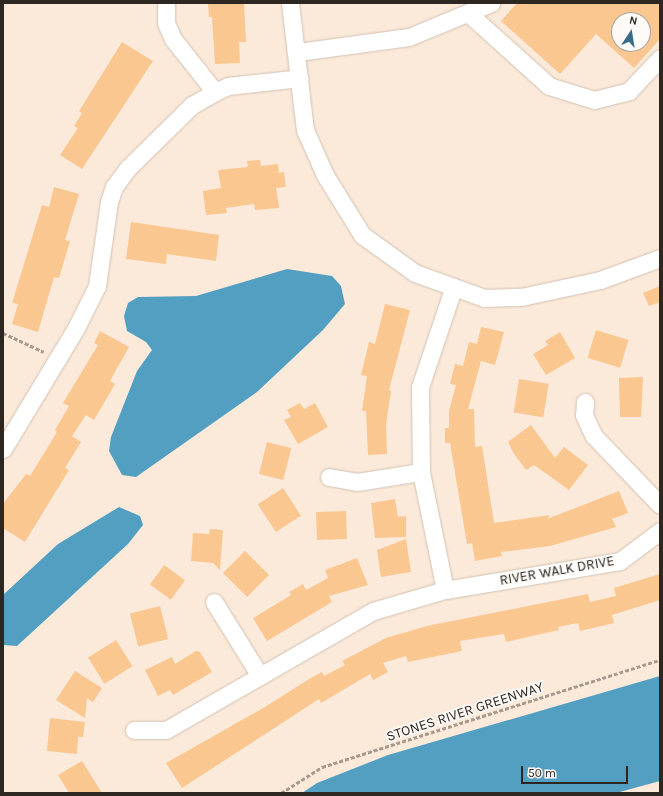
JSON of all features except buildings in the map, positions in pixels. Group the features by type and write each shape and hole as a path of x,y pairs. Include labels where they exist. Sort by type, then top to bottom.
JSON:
{"street":[{"path":"166,3 166,24 173,39 215,92"},
{"path":"290,3 298,52 305,130 325,175 362,235 415,273 453,289 484,298 521,297 600,280 660,258"},
{"path":"298,52 409,37 491,3"},
{"path":"468,13 550,86 594,100 629,91 660,58"},
{"path":"3,450 57,360 97,286 102,265 105,221 114,188 166,128 192,105 228,86 300,78"},
{"path":"444,590 421,472 420,387 453,289"},
{"path":"585,402 584,415 594,436 660,505"},
{"path":"329,478 357,482 421,472"},
{"name":"RIVER WALK DRIVE","path":"260,676 373,611 444,590 620,561 660,531"},
{"path":"134,730 166,730 260,676 214,602"}],"path":[{"path":"3,333 57,360"},
{"name":"STONES RIVER GREENWAY","path":"281,793 322,768 660,660"}],"water":[{"path":"287,269 332,276 341,286 345,304 323,330 257,392 136,477 122,475 109,451 111,437 137,371 152,350 146,342 127,331 124,316 128,303 138,297 196,296"},
{"path":"119,507 140,516 143,525 128,544 17,646 3,645 3,595 58,544"},
{"path":"660,676 660,781 616,793 302,793 317,783 388,755"}]}
